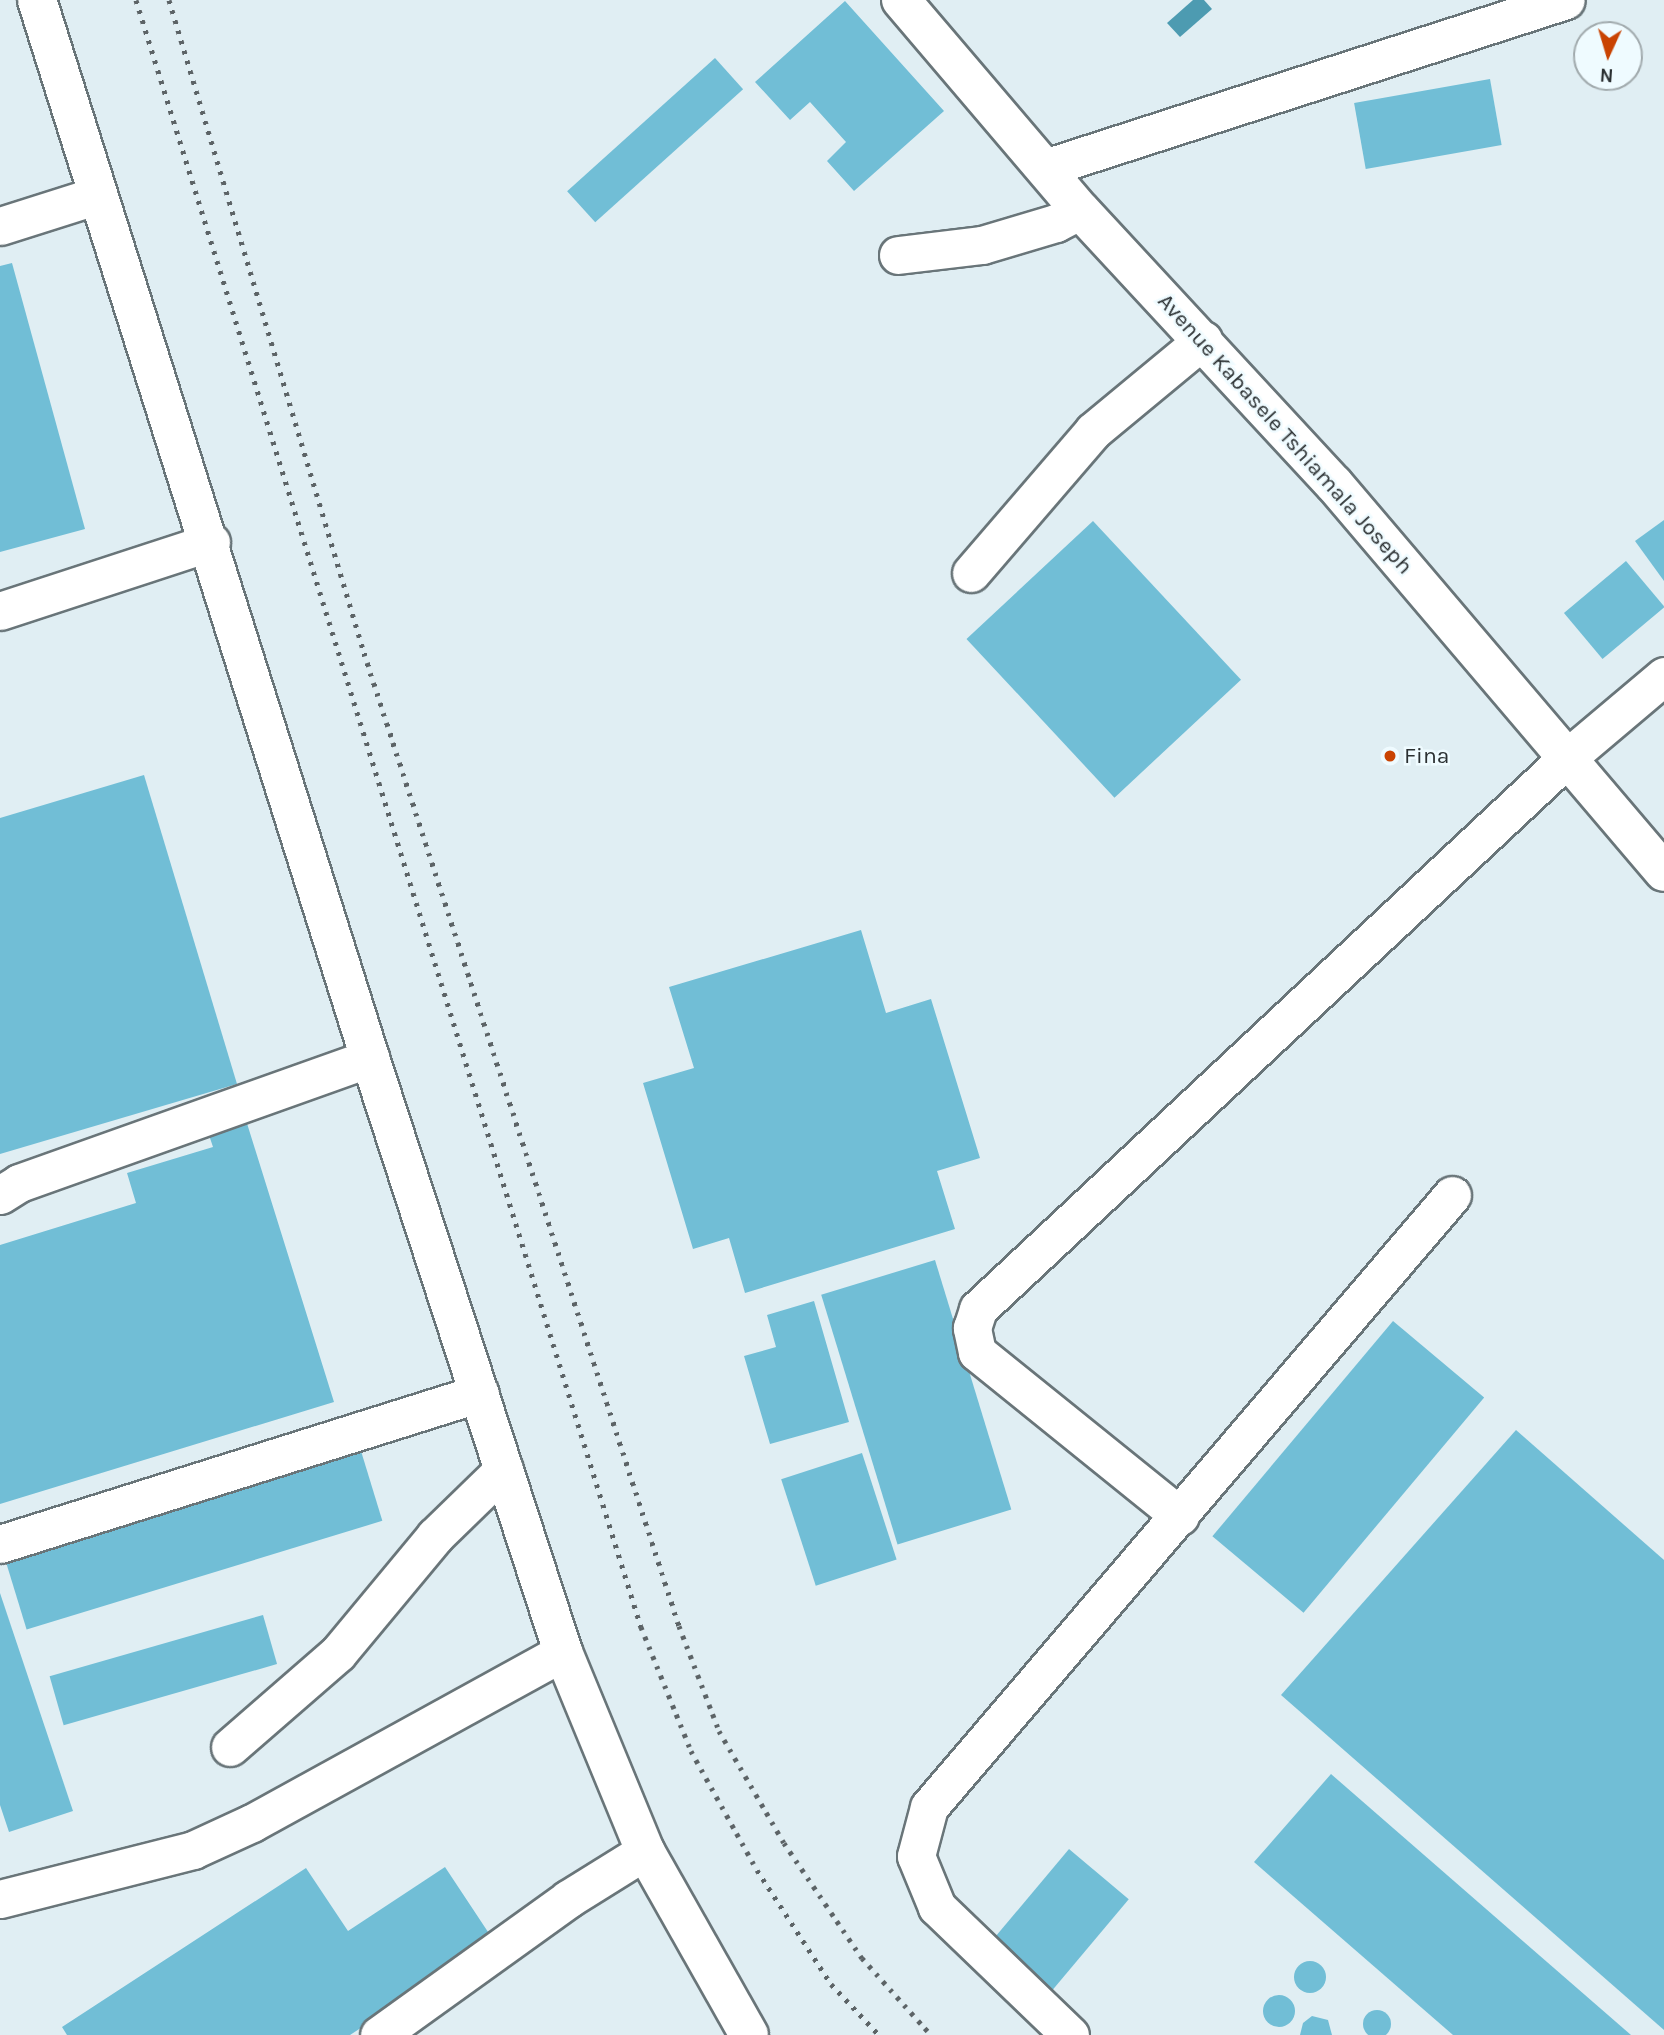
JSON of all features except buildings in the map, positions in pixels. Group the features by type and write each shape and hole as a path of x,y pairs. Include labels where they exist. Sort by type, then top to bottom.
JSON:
{"main road":[{"path":"37,0 211,542 370,1058 563,1652 645,1851 749,2035"},
{"name":"Avenue Kabasele Tshiamala Joseph","path":"901,0 1080,210 1334,484 1664,872"}],"street":[{"path":"1045,168 1566,0"},
{"path":"0,226 98,195"},
{"path":"898,255 982,245 1056,223 1080,210"},
{"path":"971,573 1093,432 1203,340"},
{"path":"0,611 211,542"},
{"path":"1180,1516 977,1352 972,1328 978,1310 1567,758 1664,676"},
{"path":"0,1195 19,1183 370,1058"},
{"path":"1070,2035 937,1907 916,1856 929,1807 1452,1195"},
{"path":"0,1544 480,1393"},
{"path":"230,1747 338,1653 435,1536 504,1469"},
{"path":"0,1899 193,1850 252,1823 563,1652"},
{"path":"379,2035 568,1899 645,1851"}],"water":[{"path":"1193,0 1204,0 1212,9 1180,37 1167,23"}],"railway":[{"path":"136,0 641,1627 691,1751 757,1870 831,1984 879,2035"},
{"path":"169,0 364,653 679,1626 719,1731 784,1843 862,1958 931,2035"}],"place":[{"name":"Fina","path":"1390,756"}]}
